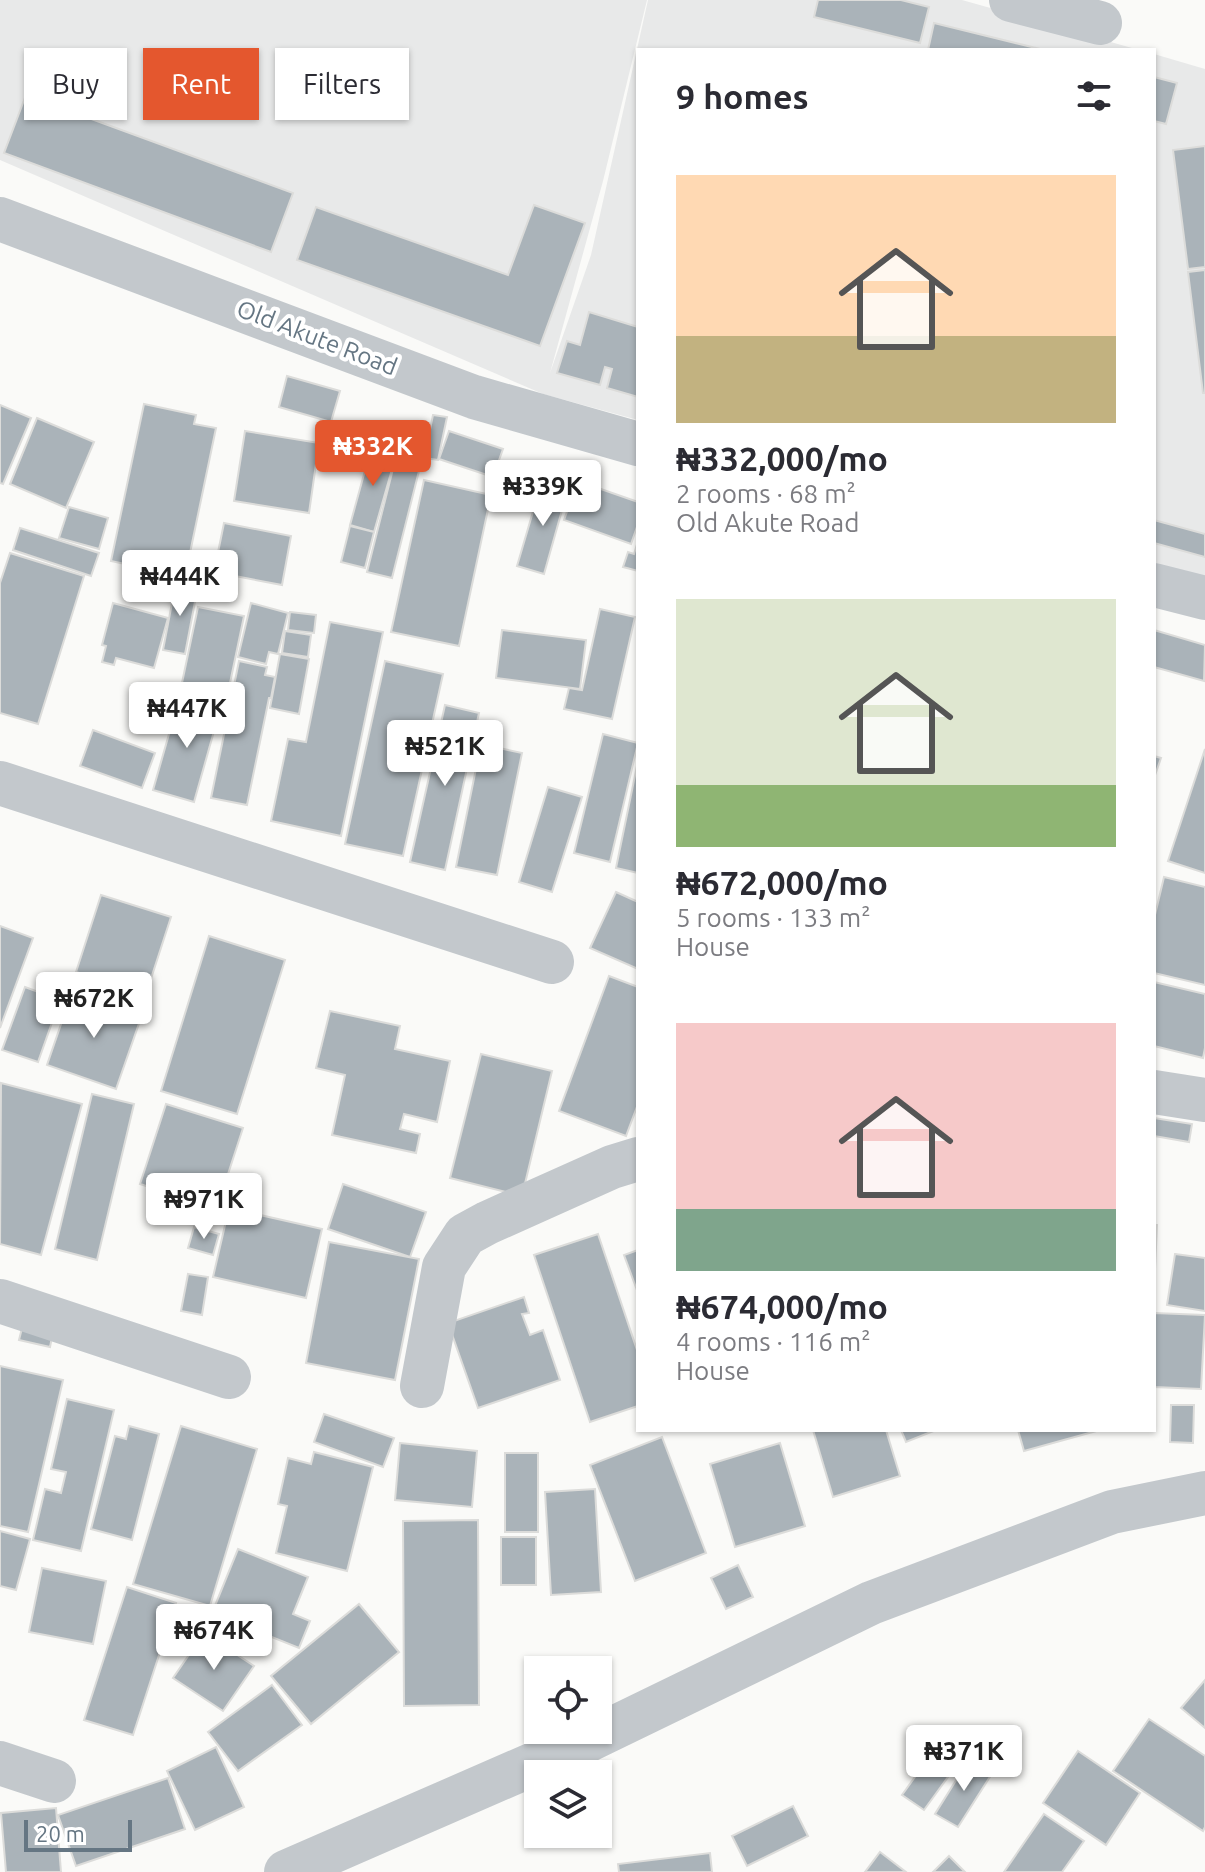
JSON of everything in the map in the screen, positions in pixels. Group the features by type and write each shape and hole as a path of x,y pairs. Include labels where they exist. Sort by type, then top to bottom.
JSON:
{"street":[{"path":"1011,0 1100,23"},
{"name":"Old Akute Road","path":"0,219 474,397 636,443"},
{"path":"1156,586 1205,598"},
{"path":"0,783 552,962"},
{"path":"1156,1092 1205,1100"},
{"path":"422,1386 444,1267 465,1235 612,1167 636,1160"},
{"path":"0,1301 229,1377"},
{"path":"286,1872 591,1739 871,1603 1112,1512 1205,1493"},
{"path":"0,1763 54,1781"}],"shaded area":[{"path":"0,0 647,0 603,181 550,373 591,255 636,54 636,419 543,394 0,160"},
{"path":"648,0 962,0 1132,48 637,48"},
{"path":"1156,55 1205,69 1205,579 1156,566"}],"building":[{"path":"818,0 901,0 929,7 920,43 814,17"},
{"path":"934,23 1036,48 928,48"},
{"path":"1156,78 1177,83 1166,124 1156,122"},
{"path":"24,100 24,120 94,120 293,193 271,252 4,153"},
{"path":"1205,146 1205,267 1188,269 1173,150"},
{"path":"534,205 585,223 540,346 297,260 316,207 508,275"},
{"path":"1205,270 1205,393 1203,393 1188,272"},
{"path":"589,312 636,326 636,396 607,388 612,369 605,367 600,385 557,373 567,341 580,345"},
{"path":"287,376 340,391 331,422 279,407"},
{"path":"144,404 196,415 194,424 216,428 185,577 111,561"},
{"path":"0,405 31,418 3,484 0,483"},
{"path":"433,415 447,417 438,460 424,458"},
{"path":"37,418 94,442 66,508 10,484"},
{"path":"411,428 426,431 423,445 408,442"},
{"path":"245,431 319,443 309,513 234,501"},
{"path":"449,431 503,449 493,477 439,459"},
{"path":"372,445 397,452 374,532 350,525"},
{"path":"397,453 422,459 392,578 367,572"},
{"path":"424,480 491,495 459,646 391,632"},
{"path":"542,481 568,489 544,574 517,566"},
{"path":"578,481 636,501 636,530 631,544 564,520"},
{"path":"69,507 108,518 99,549 59,538"},
{"path":"1156,521 1205,534 1205,557 1156,544"},
{"path":"224,523 291,536 282,585 214,572"},
{"path":"350,526 374,532 365,568 341,562"},
{"path":"20,528 99,553 91,576 13,550"},
{"path":"636,548 636,570 623,567 628,552 634,554"},
{"path":"10,553 84,576 38,724 0,713 0,583"},
{"path":"176,582 198,586 185,654 163,650"},
{"path":"113,603 168,618 154,668 116,658 114,665 102,662 106,646 102,645"},
{"path":"251,603 288,613 278,654 269,652 266,664 238,657"},
{"path":"198,607 244,616 225,707 179,697"},
{"path":"600,609 635,617 612,719 564,709 569,688 582,690"},
{"path":"290,612 316,615 314,633 288,630"},
{"path":"330,622 383,632 341,836 271,821 288,739 306,742"},
{"path":"502,630 586,640 580,689 496,678"},
{"path":"285,631 311,635 308,657 282,653"},
{"path":"1156,631 1205,645 1204,681 1156,668"},
{"path":"280,654 309,659 299,714 270,708"},
{"path":"239,661 267,667 265,675 275,677 247,805 211,798"},
{"path":"385,661 443,674 403,856 345,844"},
{"path":"179,699 220,710 194,802 153,790"},
{"path":"445,705 479,713 445,870 410,862"},
{"path":"93,730 155,753 142,788 80,766"},
{"path":"603,734 636,742 610,862 574,853"},
{"path":"481,744 522,753 497,875 456,867"},
{"path":"1205,749 1205,873 1168,861"},
{"path":"636,771 636,873 616,868"},
{"path":"548,787 582,797 552,892 519,882"},
{"path":"1164,877 1205,887 1205,985 1156,973 1156,911"},
{"path":"616,892 636,901 636,968 590,948"},
{"path":"101,895 171,917 146,994 76,972"},
{"path":"0,926 33,938 0,1028"},
{"path":"209,936 285,960 237,1114 161,1091"},
{"path":"609,976 636,986 636,1109 626,1136 559,1111"},
{"path":"1156,982 1205,994 1203,1058 1156,1046"},
{"path":"25,987 60,1000 38,1062 2,1050"},
{"path":"72,992 142,1015 116,1089 47,1065"},
{"path":"330,1011 400,1026 395,1049 450,1061 437,1122 404,1114 400,1129 420,1134 416,1153 332,1135 345,1075 316,1068"},
{"path":"481,1054 552,1071 522,1196 450,1178"},
{"path":"1,1083 82,1104 41,1255 0,1244"},
{"path":"92,1094 134,1104 97,1260 55,1249"},
{"path":"166,1104 243,1128 217,1208 140,1184"},
{"path":"1156,1118 1192,1124 1189,1142 1156,1136"},
{"path":"343,1184 426,1212 410,1257 328,1229"},
{"path":"229,1208 322,1229 306,1298 213,1277"},
{"path":"194,1227 219,1234 213,1255 188,1248"},
{"path":"598,1234 636,1347 636,1407 590,1422 534,1255"},
{"path":"329,1242 419,1259 395,1380 306,1363"},
{"path":"636,1251 636,1288 624,1255"},
{"path":"1175,1254 1205,1258 1205,1311 1167,1305"},
{"path":"188,1274 208,1277 202,1315 181,1311"},
{"path":"524,1297 529,1313 522,1314 530,1335 543,1330 560,1380 478,1408 448,1323"},
{"path":"1156,1313 1205,1315 1201,1389 1156,1387"},
{"path":"24,1320 54,1327 50,1347 19,1340"},
{"path":"0,1366 63,1380 28,1532 0,1526"},
{"path":"67,1399 114,1410 81,1551 33,1540 45,1489 61,1493 66,1472 51,1469"},
{"path":"1171,1405 1194,1405 1193,1443 1170,1442"},
{"path":"324,1414 394,1438 383,1467 314,1442"},
{"path":"129,1426 159,1434 132,1540 91,1529 115,1436 126,1439"},
{"path":"181,1426 257,1449 210,1606 133,1584"},
{"path":"814,1432 887,1432 900,1476 833,1497"},
{"path":"902,1432 931,1432 906,1442"},
{"path":"1019,1432 1093,1432 1024,1451"},
{"path":"662,1437 706,1553 635,1581 590,1465"},
{"path":"400,1443 477,1451 472,1507 395,1500"},
{"path":"780,1443 805,1526 735,1547 710,1464"},
{"path":"314,1452 373,1467 347,1571 276,1553 287,1506 278,1504 288,1458 311,1464"},
{"path":"505,1453 538,1453 538,1532 505,1532"},
{"path":"595,1489 601,1592 551,1595 545,1492"},
{"path":"478,1520 479,1705 404,1706 403,1521"},
{"path":"0,1531 30,1539 16,1590 0,1586"},
{"path":"501,1537 536,1537 536,1585 501,1585"},
{"path":"238,1549 308,1577 293,1614 310,1621 299,1648 212,1613"},
{"path":"738,1565 753,1597 726,1609 711,1578"},
{"path":"42,1568 106,1581 93,1644 29,1632"},
{"path":"127,1587 176,1603 133,1735 84,1720"},
{"path":"359,1604 399,1652 311,1724 271,1676"},
{"path":"204,1633 254,1666 223,1711 173,1678"},
{"path":"1205,1680 1205,1728 1181,1708"},
{"path":"272,1685 302,1725 238,1771 208,1732"},
{"path":"1149,1719 1205,1756 1203,1831 1113,1771"},
{"path":"950,1728 972,1744 924,1810 902,1795"},
{"path":"216,1747 244,1807 195,1830 167,1771"},
{"path":"1078,1751 1140,1793 1106,1845 1043,1803"},
{"path":"970,1758 993,1772 958,1827 935,1814"},
{"path":"168,1778 185,1829 76,1866 58,1815"},
{"path":"793,1806 808,1836 747,1866 732,1836"},
{"path":"56,1808 61,1872 6,1872 1,1813"},
{"path":"1044,1814 1084,1841 1062,1872 1004,1872"},
{"path":"880,1852 906,1872 865,1872"},
{"path":"710,1853 712,1872 619,1872 618,1864"},
{"path":"949,1856 965,1872 933,1872"}]}
